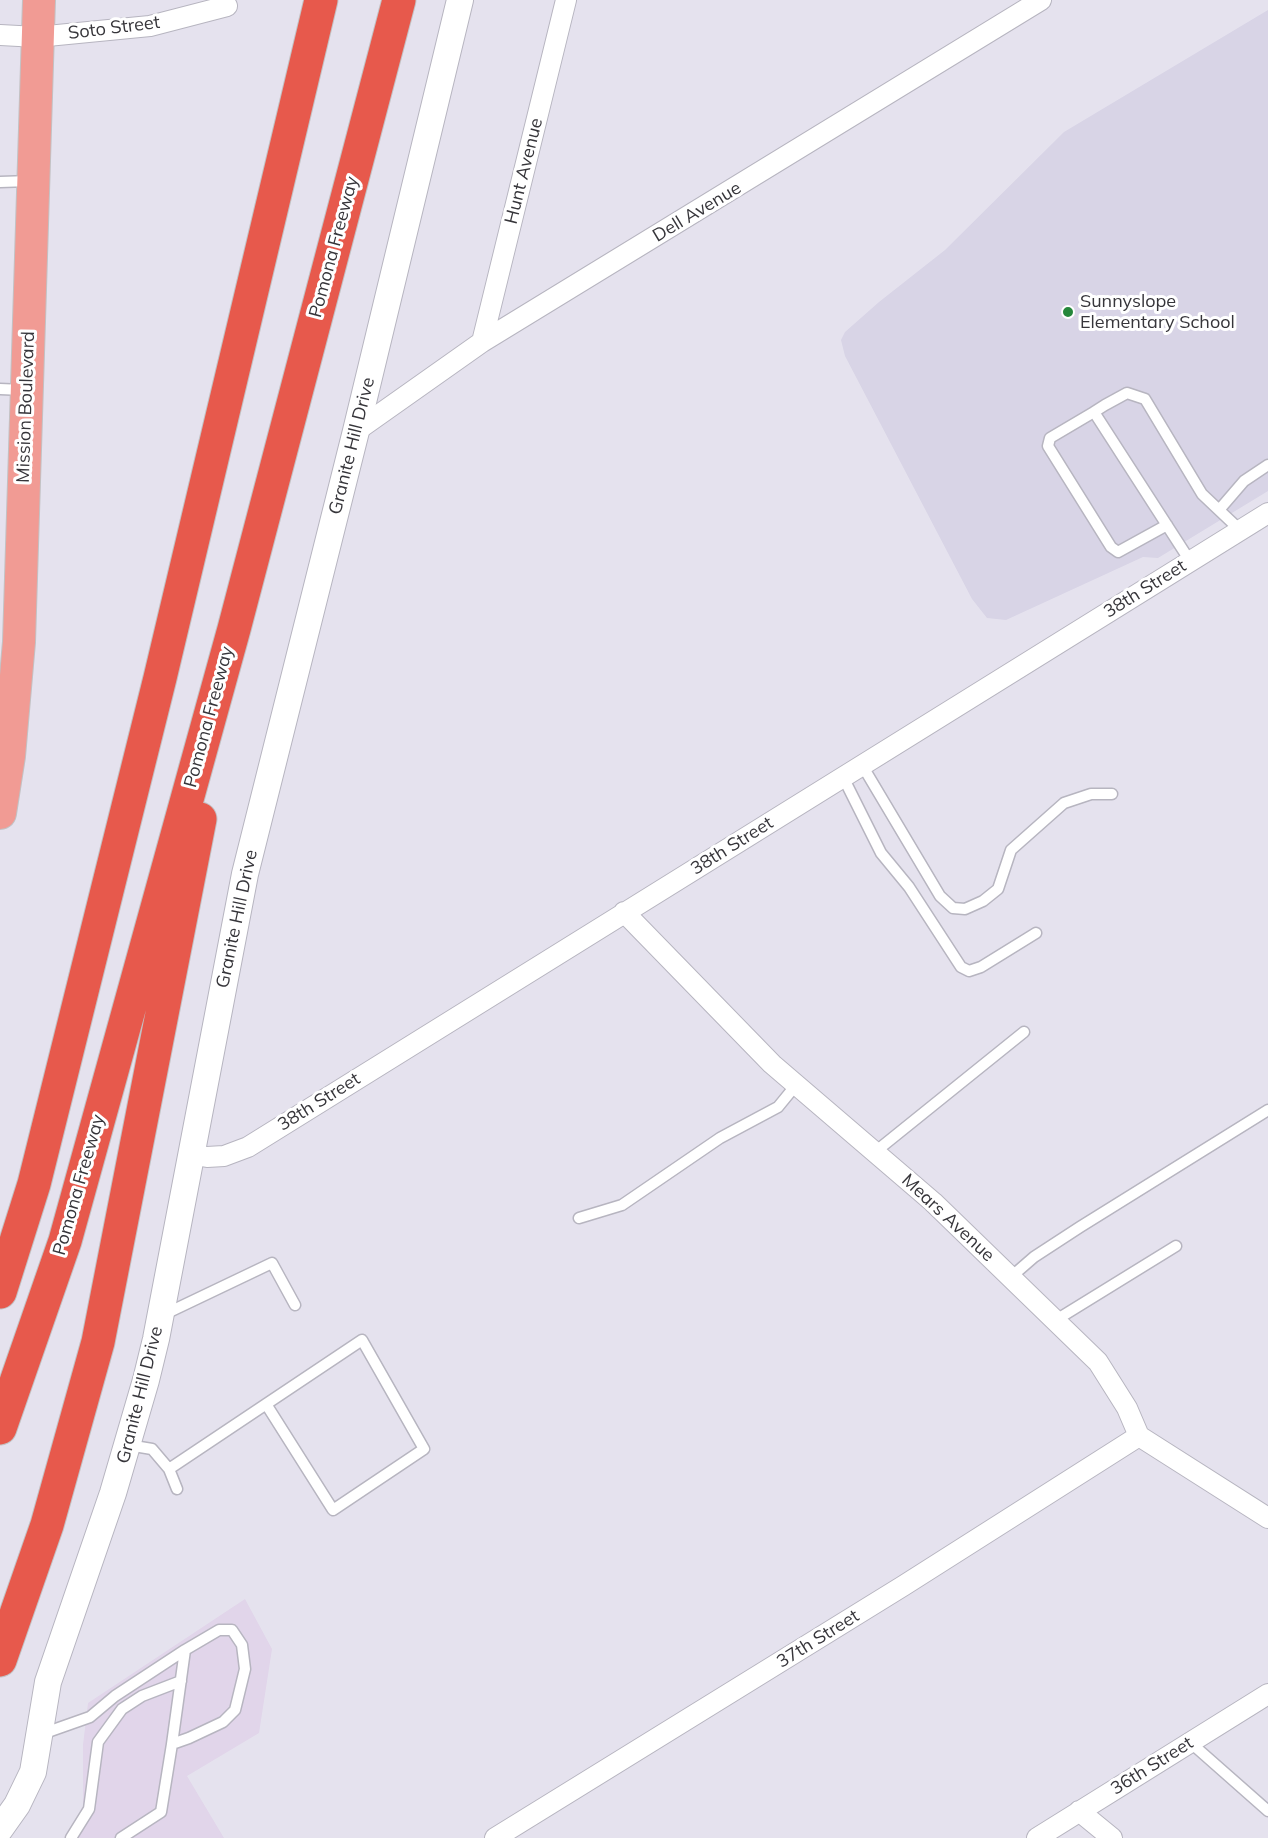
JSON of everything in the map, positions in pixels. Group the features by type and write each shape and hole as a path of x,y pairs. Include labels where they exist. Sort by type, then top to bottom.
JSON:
{"highway":[{"path":"0,1292 34,1184 86,977 321,0"},
{"name":"Pomona Freeway","path":"0,1428 64,1240 234,628 399,0"},
{"path":"0,1660 50,1514 98,1342 183,920 234,628"}],"main road":[{"name":"Mission Boulevard","path":"1,805 9,756 13,664 13,389 33,181 39,0"}],"street":[{"name":"Granite Hill Drive","path":"0,1829 27,1788 48,1682 128,1445 160,1317 189,1154 245,873 356,430 459,0"},
{"name":"Hunt Avenue","path":"482,342 566,0"},
{"name":"Dell Avenue","path":"356,430 482,342 1041,0"},
{"name":"Soto Street","path":"0,35 37,37 150,26 226,6"},
{"name":"38th Street","path":"189,1154 207,1157 224,1156 248,1147 1268,513"},
{"name":"Mears Avenue","path":"624,912 730,1024 796,1085 933,1202 1098,1362 1127,1408 1140,1436"},
{"path":"1140,1436 1268,1518"},
{"name":"37th Street","path":"495,1838 1140,1436"},
{"name":"36th Street","path":"1037,1838 1268,1694"},
{"path":"1079,1812 1112,1838"}],"lane":[{"path":"0,182 33,181"},
{"path":"1167,525 1118,552 1111,547 1048,446 1050,438 1127,393 1145,399 1203,494 1240,530"},
{"path":"1094,412 1190,561"},
{"path":"1219,510 1244,481 1268,465"},
{"path":"862,765 940,896 953,908 964,909 974,905 998,889 1011,850 1064,803 1075,797 1112,794"},
{"path":"843,777 881,853 909,887 961,967 969,971 981,967 1036,933"},
{"path":"875,1152 1024,1032"},
{"path":"579,1218 622,1205 720,1138 778,1107 796,1085"},
{"path":"1011,1277 1034,1257 1080,1227 1268,1110"},
{"path":"1056,1320 1176,1246"},
{"path":"160,1317 272,1263 295,1305"},
{"path":"169,1469 266,1404 362,1340 424,1449 333,1510 266,1404"},
{"path":"128,1445 152,1449 169,1469 177,1489"},
{"path":"39,1735 90,1717 124,1690 185,1650 219,1630 232,1630 242,1645 245,1669 235,1710 223,1722 172,1744"},
{"path":"121,1838 136,1834 161,1812 185,1650"},
{"path":"71,1838 89,1809 98,1742 122,1709 142,1696 181,1681"},
{"path":"1191,1743 1268,1811"}],"shaded area":[{"name":"Sunnyslope Elementary School","path":"1268,10 1268,491 1158,558 1143,557 1006,620 987,618 972,599 845,356 841,340 845,332 879,302 945,250 1064,132"},
{"path":"245,1599 272,1649 259,1733 187,1776 224,1838 66,1838 83,1807 83,1745 88,1703"}],"place":[{"name":"Sunnyslope Elementary School","path":"1068,312"}]}
